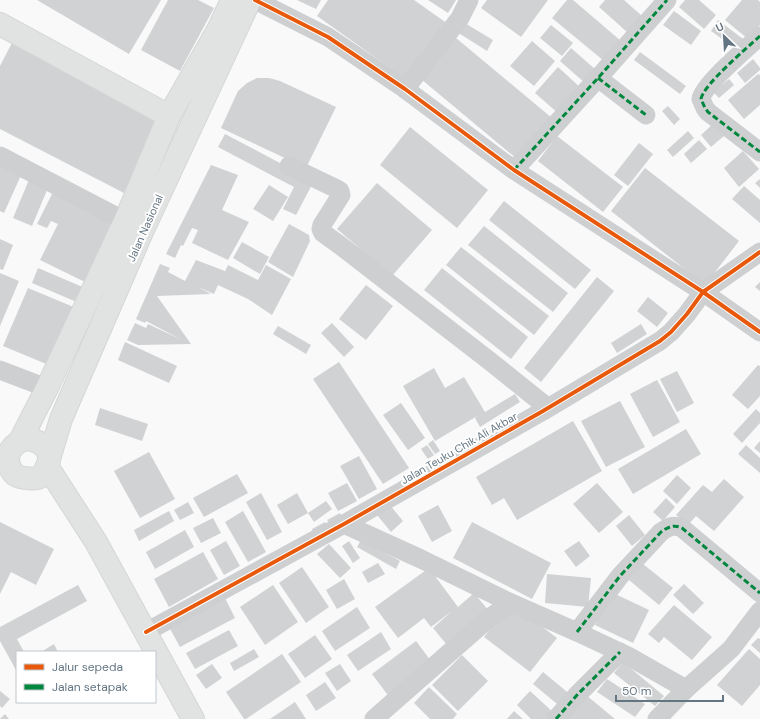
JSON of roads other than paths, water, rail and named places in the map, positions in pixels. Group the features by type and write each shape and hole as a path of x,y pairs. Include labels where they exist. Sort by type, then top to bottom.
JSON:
{"main road":[{"name":"Jalan Nasional","path":"10,447 46,388 125,221 168,116 236,14"},
{"name":"Jalan Nasional","path":"30,471 61,419 236,14"},
{"path":"0,24 168,116"},
{"path":"28,439 36,440 42,444 47,451 30,471 13,472 9,465 8,458 10,447 28,439"},
{"path":"30,471 96,542 120,588 143,642 149,651"},
{"path":"156,662 193,719"},
{"path":"156,680 176,719"}],"street":[{"path":"405,89 460,18 469,0"},
{"path":"514,170 667,0"},
{"path":"236,14 328,37 405,89 514,170 703,292 760,332"},
{"path":"760,36 713,81 701,99 708,112 760,152"},
{"path":"598,78 646,115"},
{"path":"0,156 125,221"},
{"path":"289,166 335,188 340,192 341,195 322,226 321,229 323,233 547,407"},
{"name":"Jalan Teuku Chik Ali Akbar","path":"143,642 660,341 671,332 687,314 703,292 760,252"},
{"path":"0,370 46,388"},
{"path":"344,524 511,603 620,652 686,689"},
{"path":"577,632 620,576 661,532 672,526 682,528 760,594"},
{"path":"374,719 490,618 511,603"},
{"path":"657,719 686,689 731,649 760,611"},
{"path":"556,719 620,652"}]}
